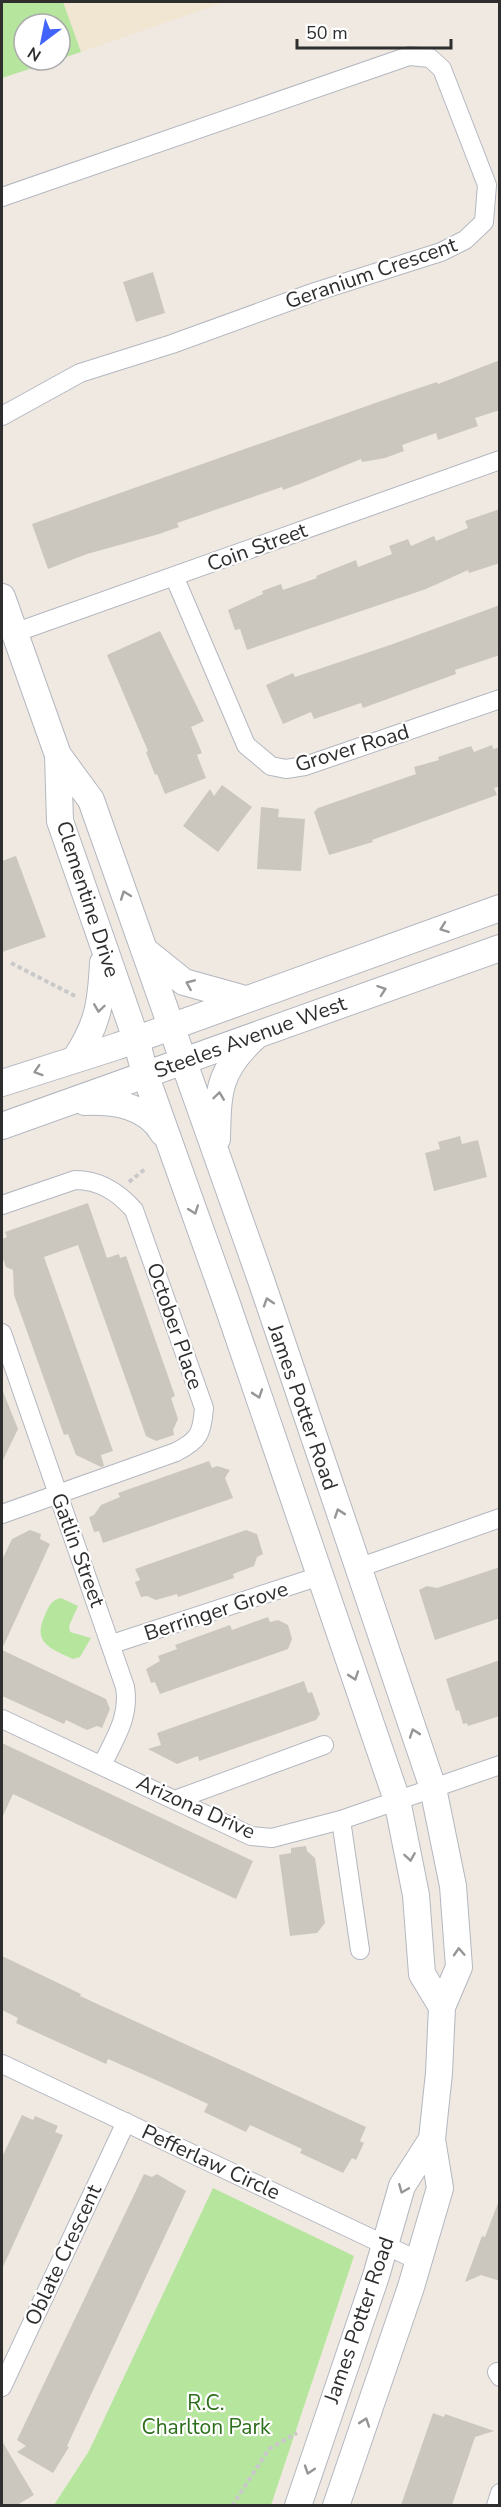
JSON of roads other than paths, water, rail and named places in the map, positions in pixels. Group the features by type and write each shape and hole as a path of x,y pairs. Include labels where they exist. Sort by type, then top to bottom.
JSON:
{"main road":[{"name":"Clementine Drive","path":"2,597 58,755 91,800 170,1026"},
{"name":"Clementine Drive","path":"58,755 60,821 136,1039"},
{"name":"Steeles Avenue West","path":"2,1083 136,1039 500,908"},
{"name":"Steeles Avenue West","path":"2,1126 500,948"},
{"path":"75,1059 90,1036 98,1015 104,950"},
{"path":"144,950 183,982 245,999"},
{"name":"James Potter Road","path":"170,1026 217,1154 433,1788 453,1886 459,1967 442,2007 440,2073 432,2139 440,2188 419,2261 336,2505"},
{"path":"217,1154 218,1100 225,1071 236,1054 256,1036 267,1030"},
{"name":"James Potter Road","path":"136,1039 145,1074 397,1800 416,1895 422,1974 442,2007"},
{"path":"55,1107 81,1102 108,1101 130,1106 159,1126 174,1155"},
{"name":"James Potter Road","path":"297,2505 385,2245 402,2186 432,2139"}],"street":[{"name":"Geranium Crescent","path":"2,196 409,56 430,58 442,69 487,185 484,222 465,240 441,252 315,292 172,344 80,373 2,416"},
{"name":"Coin Street","path":"14,633 500,460"},
{"name":"Grover Road","path":"174,576 246,745 271,766 286,769 305,766 500,699"},
{"name":"October Place","path":"2,1205 75,1180 87,1180 120,1194 134,1210 204,1408 203,1427 194,1442 176,1452 57,1492"},
{"name":"Gatlin Street","path":"2,1333 9,1378 57,1492 112,1644 128,1703 126,1719 102,1765"},
{"path":"2,1514 57,1492"},
{"path":"358,1568 500,1518"},
{"name":"Berringer Grove","path":"112,1644 320,1576"},
{"name":"Arizona Drive","path":"2,1719 251,1836 272,1838 341,1820 397,1800"},
{"path":"175,1800 324,1745"},
{"path":"397,1800 500,1765"},
{"path":"341,1820 360,1950"},
{"name":"Pefferlaw Circle","path":"2,2064 419,2261"},
{"name":"Oblate Crescent","path":"2,2387 126,2122"},
{"path":"495,2505 500,2493"}],"park label":[{"name":"R.C. Charlton Park","path":"206,2415"}]}
